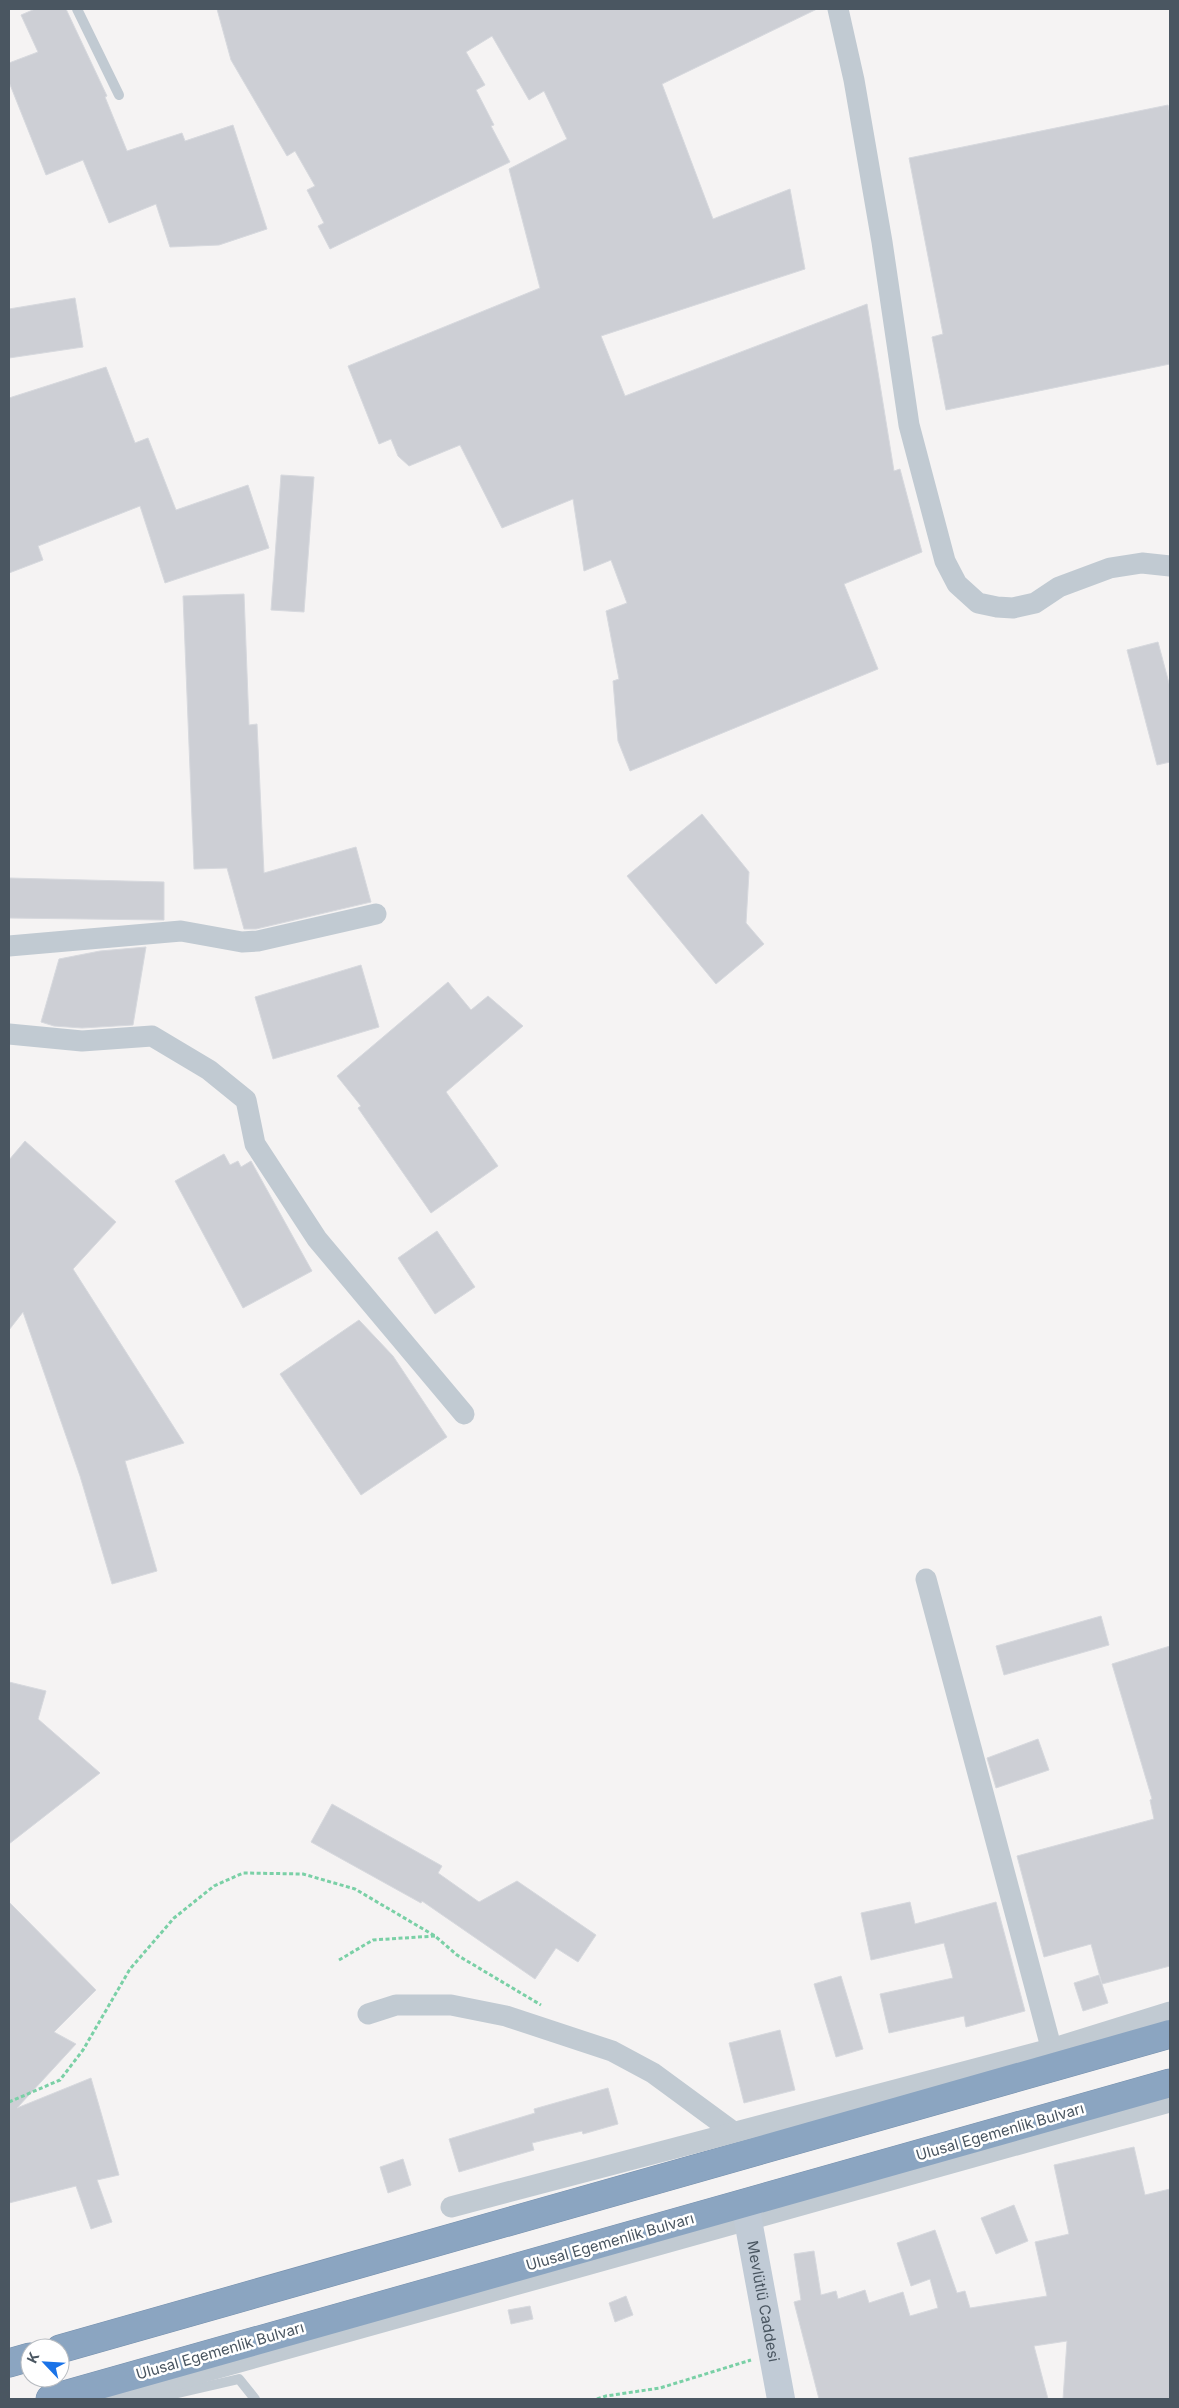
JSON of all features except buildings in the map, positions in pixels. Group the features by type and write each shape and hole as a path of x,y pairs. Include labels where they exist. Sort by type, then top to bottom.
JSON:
{"highway":[{"path":"70,2346 885,2116 1053,2057 1170,2034"},
{"name":"Ulusal Egemenlik Bulvarı","path":"50,2399 113,2394 746,2212 1170,2083"}],"street":[{"path":"838,9 854,80 882,242 909,424 945,561 957,584 978,603 1013,608 1035,603 1059,587 1110,568 1142,563 1170,566"},
{"path":"9,946 181,931 242,942 258,941 376,914"},
{"path":"9,1034 82,1041 152,1036 209,1070 246,1100 254,1144 317,1240 464,1414"},
{"path":"926,1579 1053,2057"},
{"path":"368,2014 396,2005 451,2005 506,2016 612,2051 653,2072 732,2131"},
{"path":"451,2207 732,2131 1053,2057 1170,2012"},
{"path":"746,2212 1170,2102"},
{"name":"Mevlütlü Caddesi","path":"746,2212 781,2399"}],"lane":[{"path":"77,9 119,96"},
{"path":"152,2399 239,2378 255,2399"}],"path":[{"path":"9,2102 60,2080 83,2050 130,1969 174,1918 214,1886 243,1873 303,1874 355,1889 435,1936 457,1955 547,2008"},
{"path":"339,1960 373,1940 435,1936"},
{"path":"597,2399 660,2388 773,2354"}]}
